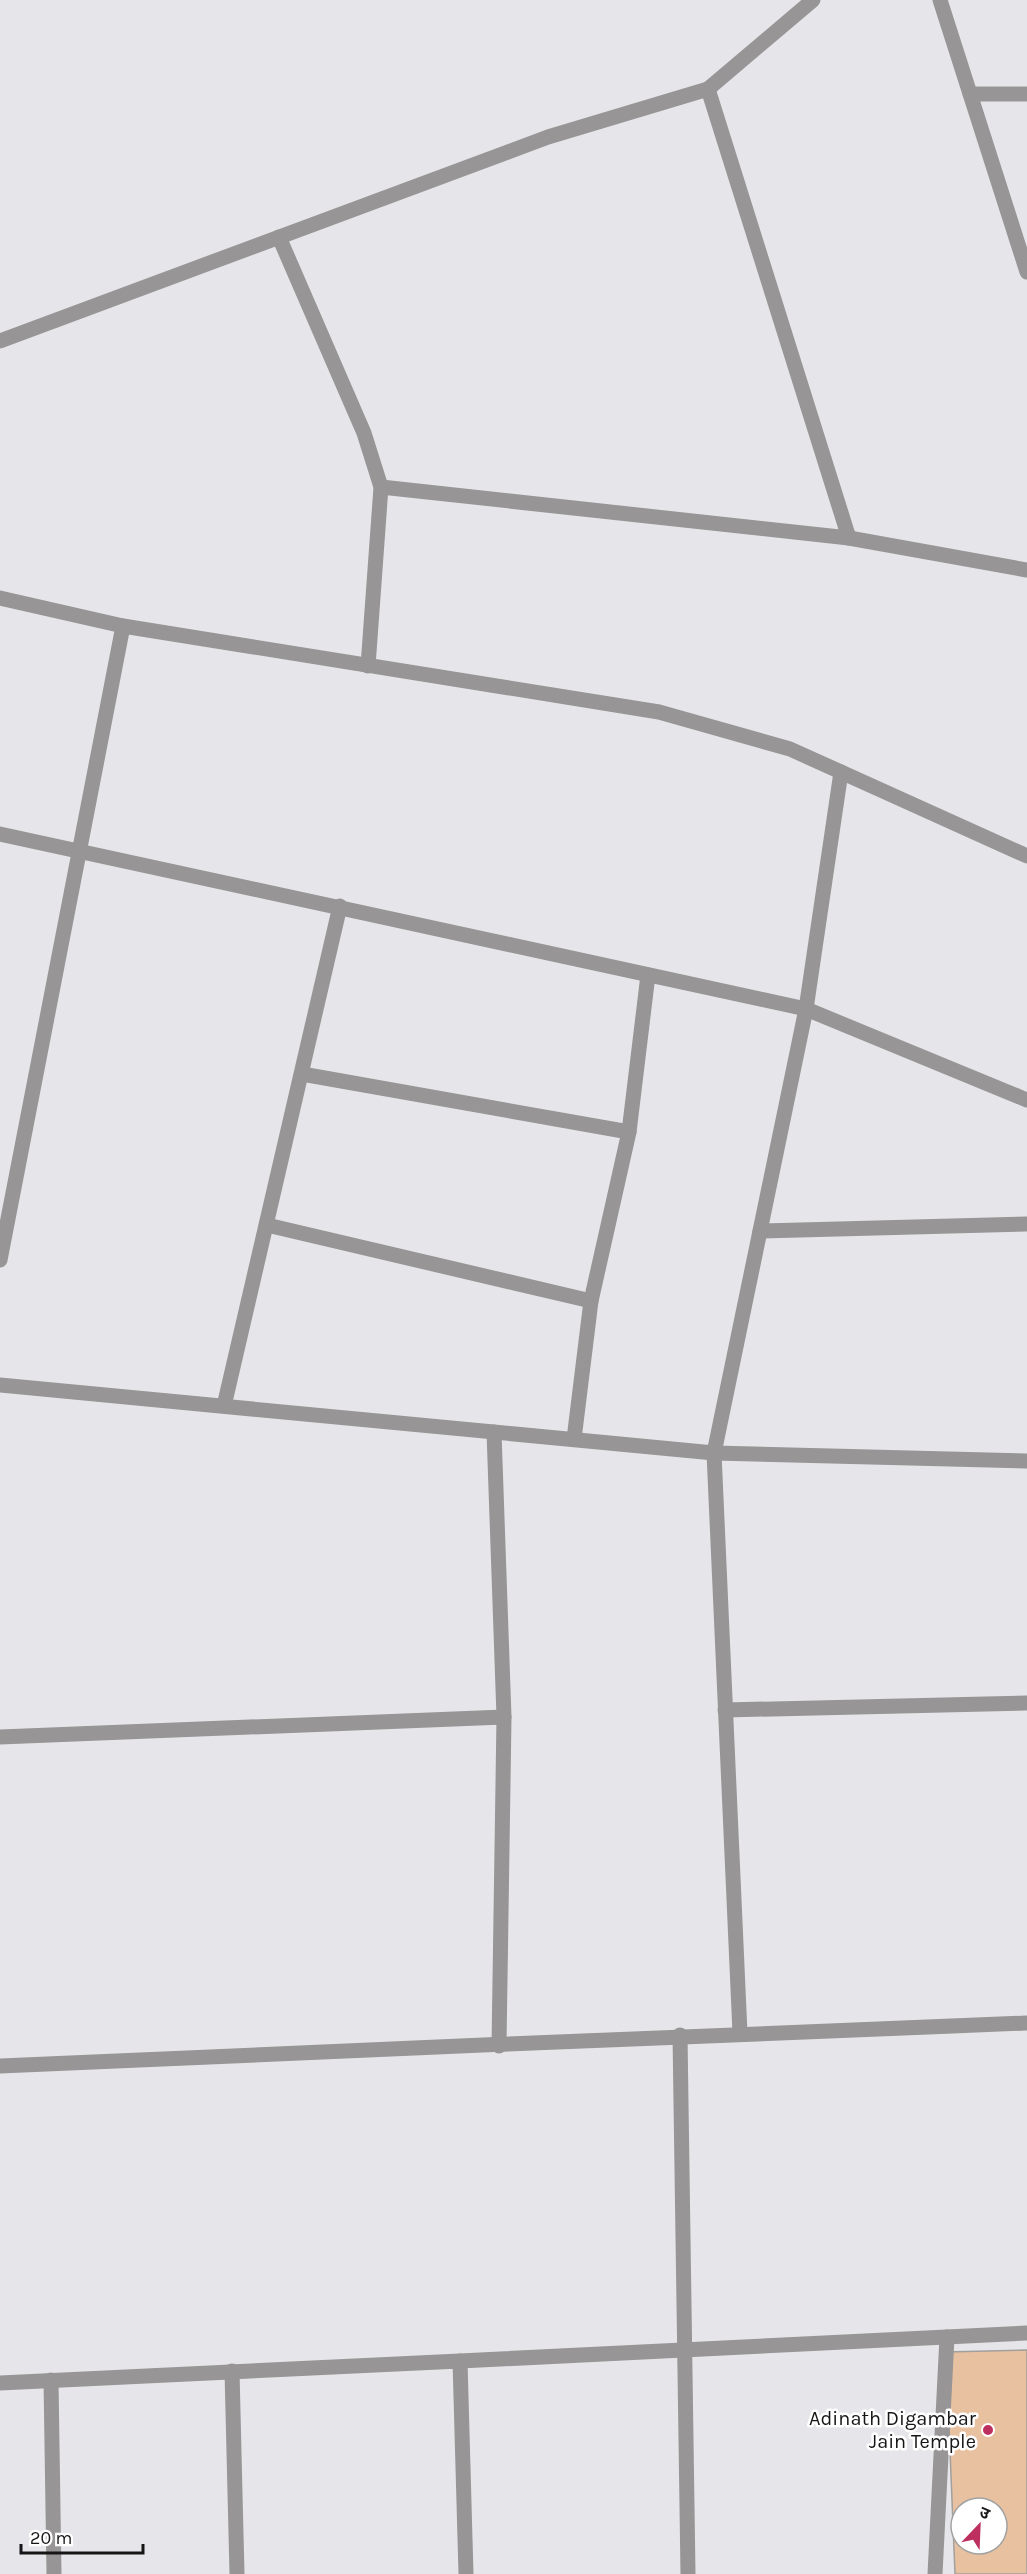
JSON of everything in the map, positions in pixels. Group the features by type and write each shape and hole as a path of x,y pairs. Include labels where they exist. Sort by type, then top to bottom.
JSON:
{"street":[{"path":"0,341 548,137 708,89 813,0"},
{"path":"940,0 1027,272"},
{"path":"708,89 849,538"},
{"path":"970,94 1027,94"},
{"path":"279,237 363,432 381,487 368,666"},
{"path":"381,487 849,538 1027,570"},
{"path":"0,598 123,626 659,712 790,749 1027,856"},
{"path":"0,1260 123,626"},
{"path":"740,2033 714,1453 806,1009 841,772"},
{"path":"0,834 806,1009 1027,1100"},
{"path":"224,1406 340,906"},
{"path":"574,1439 591,1301 629,1132 648,975"},
{"path":"302,1074 629,1132"},
{"path":"760,1231 1027,1224"},
{"path":"267,1225 591,1301"},
{"path":"0,1385 714,1453 1027,1461"},
{"path":"494,1432 504,1716 499,2046"},
{"path":"725,1710 1027,1703"},
{"path":"0,1737 504,1716"},
{"path":"0,2066 499,2046 680,2035 1027,2023"},
{"path":"680,2035 688,2574"},
{"path":"0,2383 1027,2333"},
{"path":"935,2574 946,2337"},
{"path":"460,2361 466,2574"},
{"path":"232,2371 237,2574"},
{"path":"51,2380 54,2574"}],"building":[{"name":"Adinath Digambar Jain Temple","path":"1027,2350 1027,2574 955,2574 954,2556 1009,2556 1009,2496 952,2496 946,2352"}],"place":[{"name":"Adinath Digambar Jain Temple","path":"988,2430"}]}
